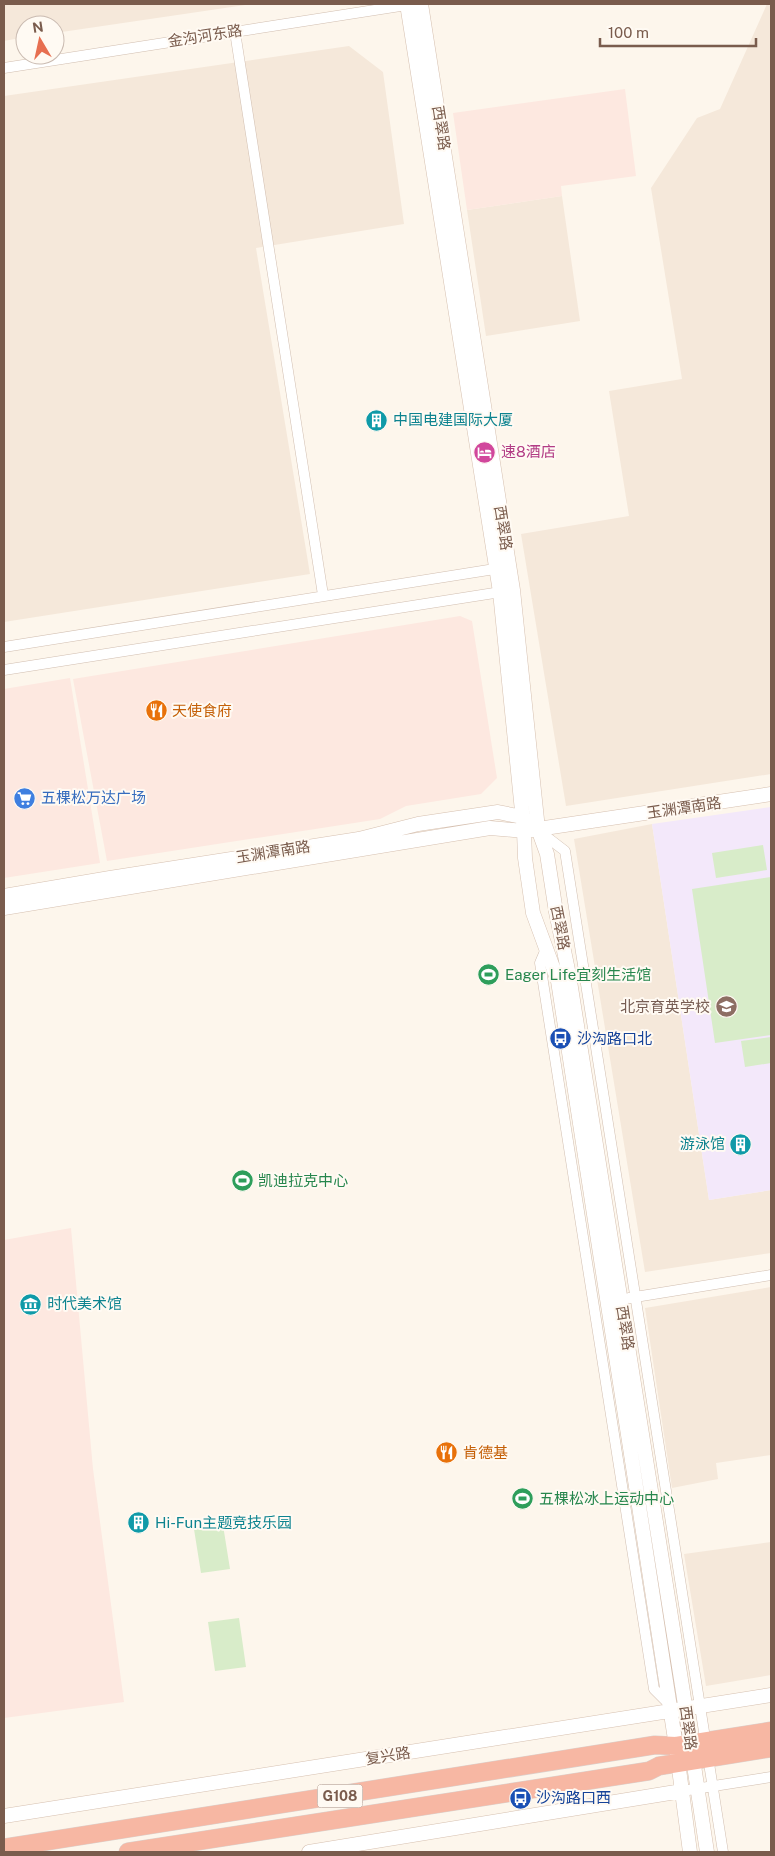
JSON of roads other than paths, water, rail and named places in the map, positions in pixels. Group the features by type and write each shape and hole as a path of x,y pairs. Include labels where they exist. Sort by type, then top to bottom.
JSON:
{"highway":[{"name":"G108","path":"128,1852 650,1771 692,1752 771,1731"},
{"name":"G108","path":"4,1848 646,1747 692,1752 771,1748"}],"main road":[{"name":"西翠路","path":"409,4 503,567"},
{"name":"西翠路","path":"421,4 506,591 528,826 525,858 533,913 558,981 685,1708 707,1852"},
{"name":"西翠路","path":"506,591 528,826 547,854 556,912 569,975 670,1707 692,1752 682,1791 690,1852"},
{"name":"玉渊潭南路","path":"4,908 490,828 528,826 771,794"},
{"name":"玉渊潭南路","path":"4,896 359,839 418,824 498,812 528,826"},
{"name":"复兴路","path":"4,1816 670,1707 685,1708 771,1694"},
{"path":"308,1852 682,1791"}],"street":[{"name":"金沟河东路","path":"4,68 409,4"},
{"path":"235,32 324,595"},
{"path":"4,647 503,567"},
{"path":"4,670 506,591"},
{"path":"528,826 565,851 700,1706 692,1752 713,1786 723,1852"},
{"path":"546,949 540,963 654,1689 670,1707"},
{"path":"614,1301 771,1275"},
{"path":"682,1791 771,1777"}],"place":[{"name":"中国电建国际大厦","path":"377,420"},
{"name":"速8酒店","path":"485,452"},
{"name":"天使食府","path":"156,711"},
{"name":"五棵松万达广场","path":"25,798"},
{"name":"Eager Life宜刻生活馆","path":"489,975"},
{"name":"北京育英学校","path":"726,1007"},
{"name":"沙沟路口北","path":"561,1039"},
{"name":"游泳馆","path":"741,1144"},
{"name":"凯迪拉克中心","path":"242,1181"},
{"name":"时代美术馆","path":"31,1304"},
{"name":"肯德基","path":"447,1453"},
{"name":"五棵松冰上运动中心","path":"523,1499"},
{"name":"Hi-Fun主题竞技乐园","path":"139,1523"},
{"name":"沙沟路口西","path":"520,1798"}]}
